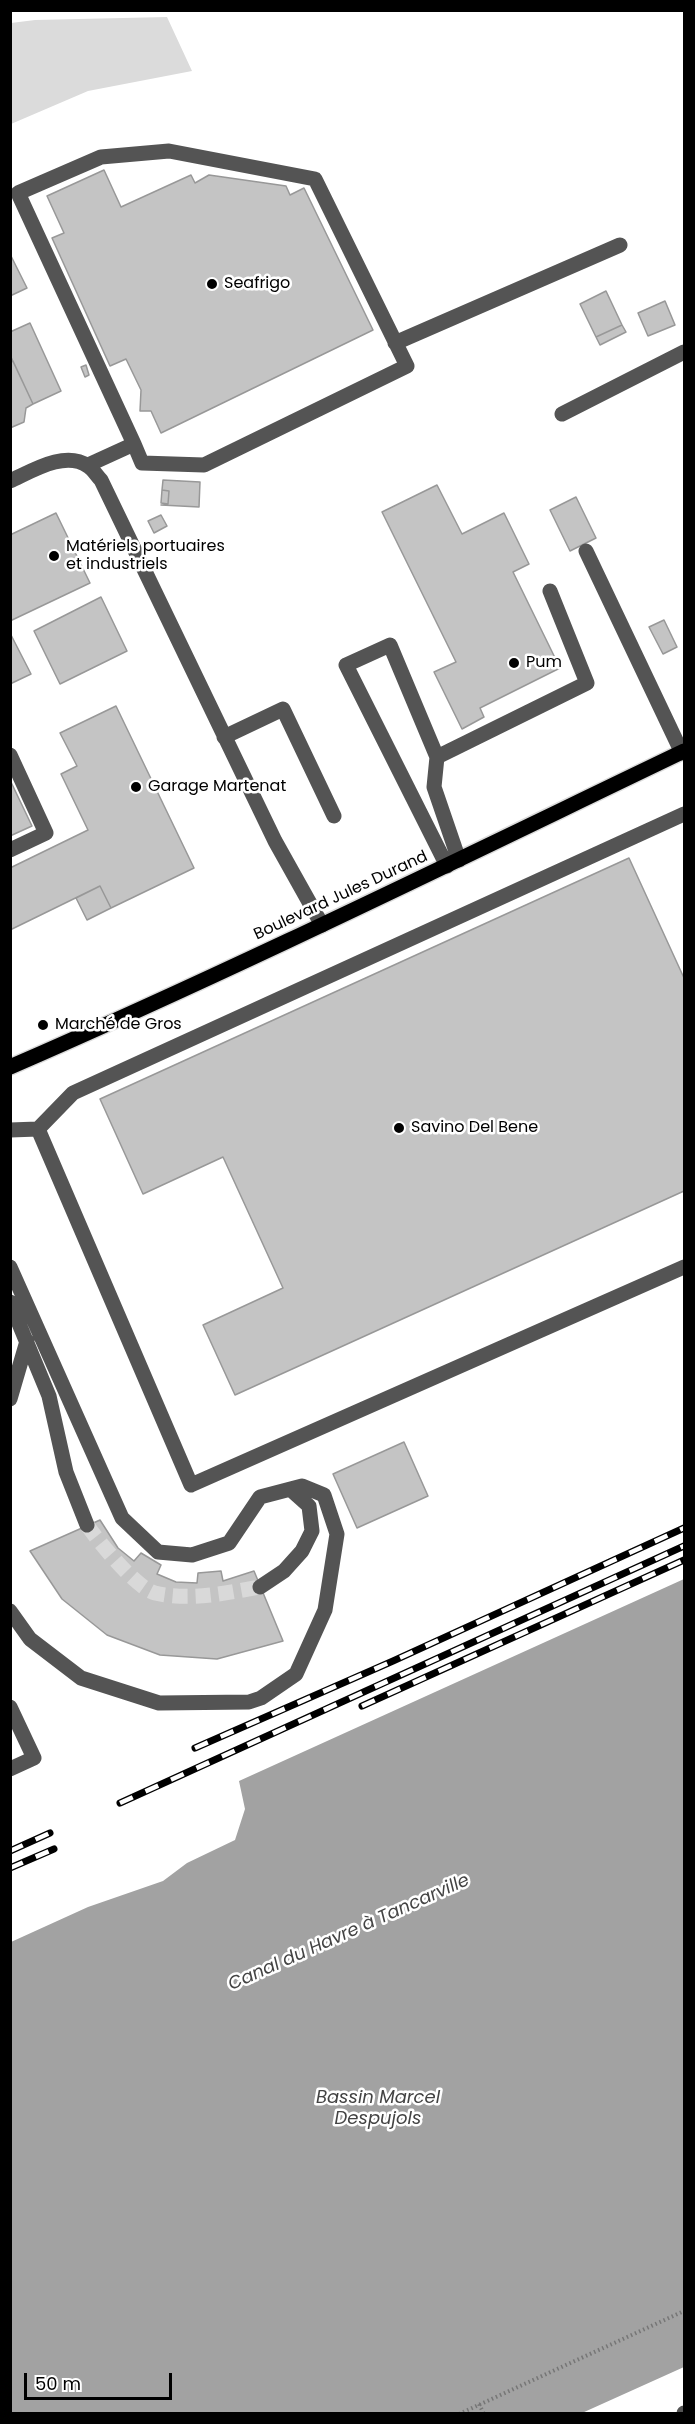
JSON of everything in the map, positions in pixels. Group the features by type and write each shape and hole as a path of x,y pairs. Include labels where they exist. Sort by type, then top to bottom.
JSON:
{"main road":[{"name":"Boulevard Jules Durand","path":"10,1067 126,1017 683,752"}],"lane":[{"path":"169,151 315,179 407,366 204,465 142,463 134,444 18,193 101,157 169,151"},
{"path":"395,344 620,245"},
{"path":"562,414 684,352"},
{"path":"88,465 134,444"},
{"path":"10,481 58,462 70,460 88,465 101,480 274,841 322,925"},
{"path":"586,551 683,752"},
{"path":"437,757 587,683 550,591"},
{"path":"390,645 437,757 434,787 453,863 346,665 390,645"},
{"path":"224,737 282,709 334,816"},
{"path":"10,755 46,833 10,849"},
{"path":"10,1130 39,1129 73,1093 684,814"},
{"path":"39,1129 191,1485 684,1267"},
{"path":"10,1267 122,1518 158,1552 192,1556 229,1543 260,1497 302,1486 324,1496 337,1534 325,1610 296,1674 261,1698 249,1702 159,1703 81,1678 30,1639 10,1611"},
{"path":"10,1302 49,1396 66,1472 87,1525"},
{"path":"10,1399 27,1341"},
{"path":"260,1587 284,1571 302,1551 312,1531 309,1506 290,1489"},
{"path":"10,1707 33,1758 10,1769"}],"path":[{"path":"459,2414 684,2311"},
{"path":"479,2404 484,2414"}],"shaded area":[{"path":"167,17 192,71 88,91 11,124 11,23 35,20"}],"water":[{"name":"Bassin Marcel Despujols","path":"684,1579 684,2367 582,2413 11,2413 11,1942 88,1907 163,1881 187,1863 235,1840 245,1809 239,1781"}],"building":[{"name":"Seafrigo","path":"104,170 121,207 191,175 195,183 209,175 286,186 290,195 304,188 373,330 161,433 151,411 140,411 141,390 126,359 110,366 52,238 64,233 47,196"},
{"path":"10,254 27,288 10,296"},
{"path":"606,291 622,325 596,337 580,304"},
{"path":"665,301 675,325 648,336 638,313"},
{"path":"30,323 61,391 33,404 10,355 10,332"},
{"path":"622,325 626,332 600,345 596,337"},
{"path":"13,361 33,404 26,408 24,422 10,428 10,363"},
{"path":"86,365 89,375 85,377 81,367"},
{"path":"163,480 200,482 199,507 161,505 168,504 169,491 162,490"},
{"path":"437,485 462,534 504,513 529,564 513,572 560,668 480,708 484,717 462,729 434,672 456,662 382,512"},
{"path":"162,490 169,491 168,504 161,503"},
{"path":"576,497 596,538 570,551 550,510"},
{"path":"56,513 90,583 10,621 10,535"},
{"path":"161,515 167,526 154,533 148,521"},
{"path":"101,597 127,651 60,684 34,631"},
{"path":"664,620 677,647 663,654 649,627"},
{"path":"10,633 31,674 10,684"},
{"path":"116,706 194,868 111,908 100,886 10,930 10,868 88,830 61,774 77,766 60,733"},
{"path":"10,780 32,826 10,836"},
{"name":"Savino Del Bene","path":"629,858 684,978 684,1191 235,1395 203,1325 283,1288 223,1157 143,1194 100,1099"},
{"path":"100,886 111,908 87,920 76,898"},
{"path":"404,1442 428,1496 357,1528 333,1474"},
{"path":"100,1520 118,1548 134,1561 141,1553 161,1565 157,1574 176,1582 197,1583 198,1573 221,1571 223,1581 254,1571 283,1641 217,1659 160,1655 107,1635 62,1599 30,1551"}],"tunnel":[{"path":"87,1525 128,1574 155,1593 194,1596 260,1587"}],"railway":[{"path":"195,1748 393,1661 684,1528"},
{"path":"120,1803 684,1546"},
{"path":"362,1706 684,1560"},
{"path":"10,1851 50,1833"},
{"path":"10,1868 54,1849"}],"place":[{"name":"Seafrigo","path":"212,284"},
{"name":"Matériels portuaires et industriels","path":"54,556"},
{"name":"Pum","path":"514,663"},
{"name":"Garage Martenat","path":"136,787"},
{"name":"Marché de Gros","path":"43,1025"},
{"name":"Savino Del Bene","path":"399,1128"}],"water label":[{"name":"Canal du Havre à Tancarville","path":"349,1933"}]}
